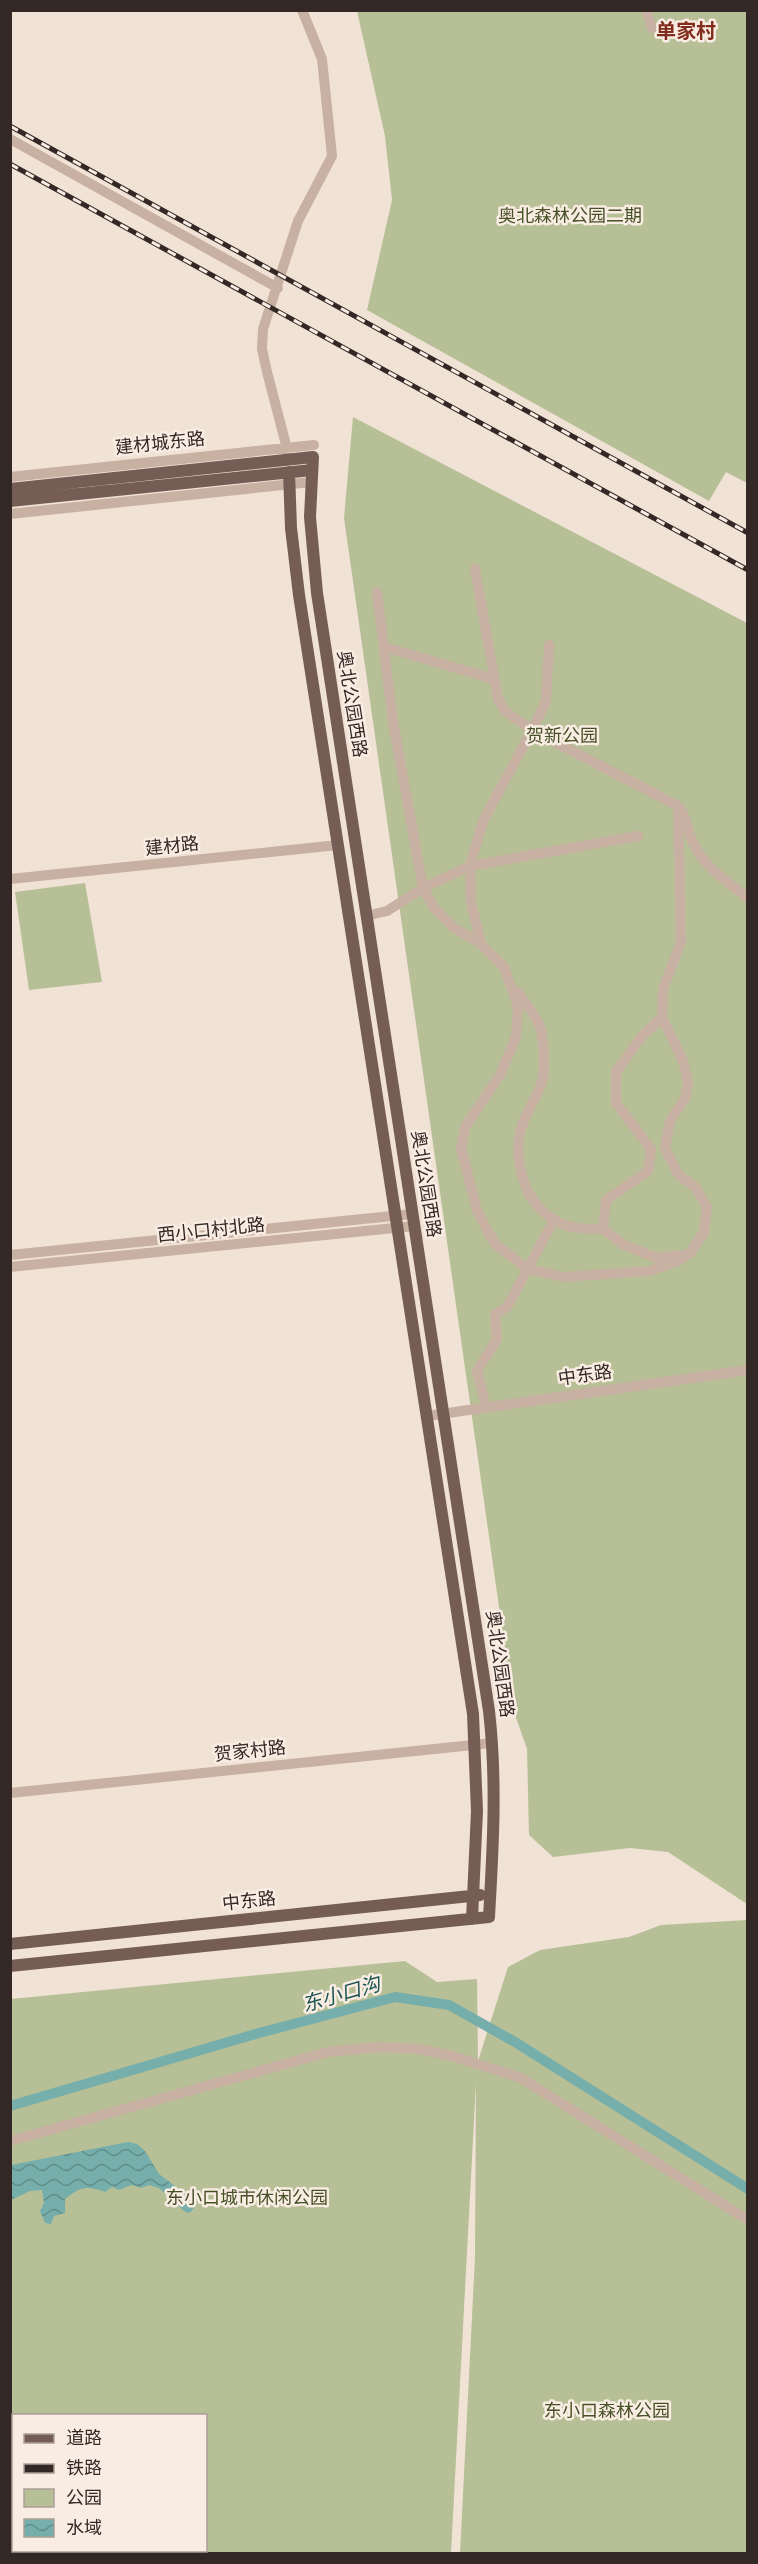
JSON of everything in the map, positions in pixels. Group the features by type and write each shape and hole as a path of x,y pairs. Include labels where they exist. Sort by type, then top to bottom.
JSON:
{"main road":[{"name":"建材城东路","path":"10,489 312,464"},
{"name":"奥北公园西路","path":"289,466 291,528 299,595 476,1745 477,1821 472,1919 489,1917 494,1833 492,1743 317,593 311,536 312,464"},
{"name":"建材城东路","path":"10,501 289,466"},
{"name":"中东路","path":"10,1944 490,1894"},
{"path":"10,1966 472,1919"}],"street":[{"path":"289,466 284,434 262,349 263,329 298,221 332,156 322,59 302,10"},
{"path":"646,10 652,28"},
{"path":"10,139 278,288"},
{"path":"284,434 300,447 312,464"},
{"name":"建材城东路","path":"289,466 300,447"},
{"name":"建材城东路","path":"10,477 289,466"},
{"name":"建材城东路","path":"10,514 289,466"},
{"path":"476,569 498,699 506,712 532,730 678,806 686,815 692,841 704,860 747,898"},
{"path":"377,592 393,722 423,888 434,908 453,927 481,944 504,967 540,1026 545,1064 540,1093 524,1119 522,1127 519,1144 520,1175 532,1198 554,1220 577,1228 603,1229 624,1245 657,1258 690,1253"},
{"path":"481,944 471,903 470,866 483,821 546,701 549,645"},
{"path":"384,647 494,679"},
{"path":"504,967 518,1006 516,1037 500,1075 465,1127 461,1148 477,1211 490,1236 495,1244 528,1269 563,1277 649,1271 678,1261 690,1253 704,1232 707,1207 696,1188 678,1173 665,1148 670,1121 685,1098 688,1082 683,1060 662,1017 663,989 681,942 678,806"},
{"path":"366,916 387,911 423,888 470,866 638,836"},
{"name":"建材路","path":"10,879 338,845"},
{"path":"603,1229 606,1200 648,1171 651,1149 616,1103 616,1072 642,1036 662,1017"},
{"name":"西小口村北路","path":"10,1268 413,1220"},
{"path":"486,1407 477,1371 497,1339 495,1314 507,1307 554,1220"},
{"name":"西小口村北路","path":"10,1255 397,1222"},
{"name":"中东路","path":"427,1416 747,1370"},
{"name":"贺家村路","path":"10,1793 492,1743"},
{"path":"10,2141 328,2052 377,2047 419,2049 452,2056 521,2078 747,2220"}],"green space":[{"name":"奥北森林公园二期","path":"357,11 747,11 747,483 726,472 709,501 367,310 392,200 385,136"},
{"name":"贺新公园","path":"353,417 747,623 747,1904 668,1852 630,1848 553,1857 529,1835 527,1749 514,1712 344,518"},
{"path":"85,883 102,982 29,990 15,892"},
{"path":"747,1920 747,2553 460,2553 475,2258 476,2083 451,2553 11,2554 11,1999 405,1961 437,1982 477,1979 478,2061 508,1967 540,1950 629,1937 661,1925"}],"water":[{"path":"128,2142 137,2144 145,2151 159,2174 184,2193 194,2208 189,2213 159,2188 149,2185 141,2188 132,2185 119,2190 112,2187 105,2192 84,2188 65,2199 65,2213 54,2216 51,2224 45,2223 40,2211 44,2203 42,2190 30,2191 11,2200 11,2165"}],"waterway":[{"name":"东小口沟","path":"10,2106 259,2033 395,1997 449,2005 515,2042 748,2189"}],"railway":[{"path":"10,126 748,533"},
{"path":"10,164 748,570"}],"district":[{"name":"单家村","path":"686,31"}],"park label":[{"name":"东小口城市休闲公园","path":"247,2198"},
{"name":"东小口森林公园","path":"607,2411"}]}
